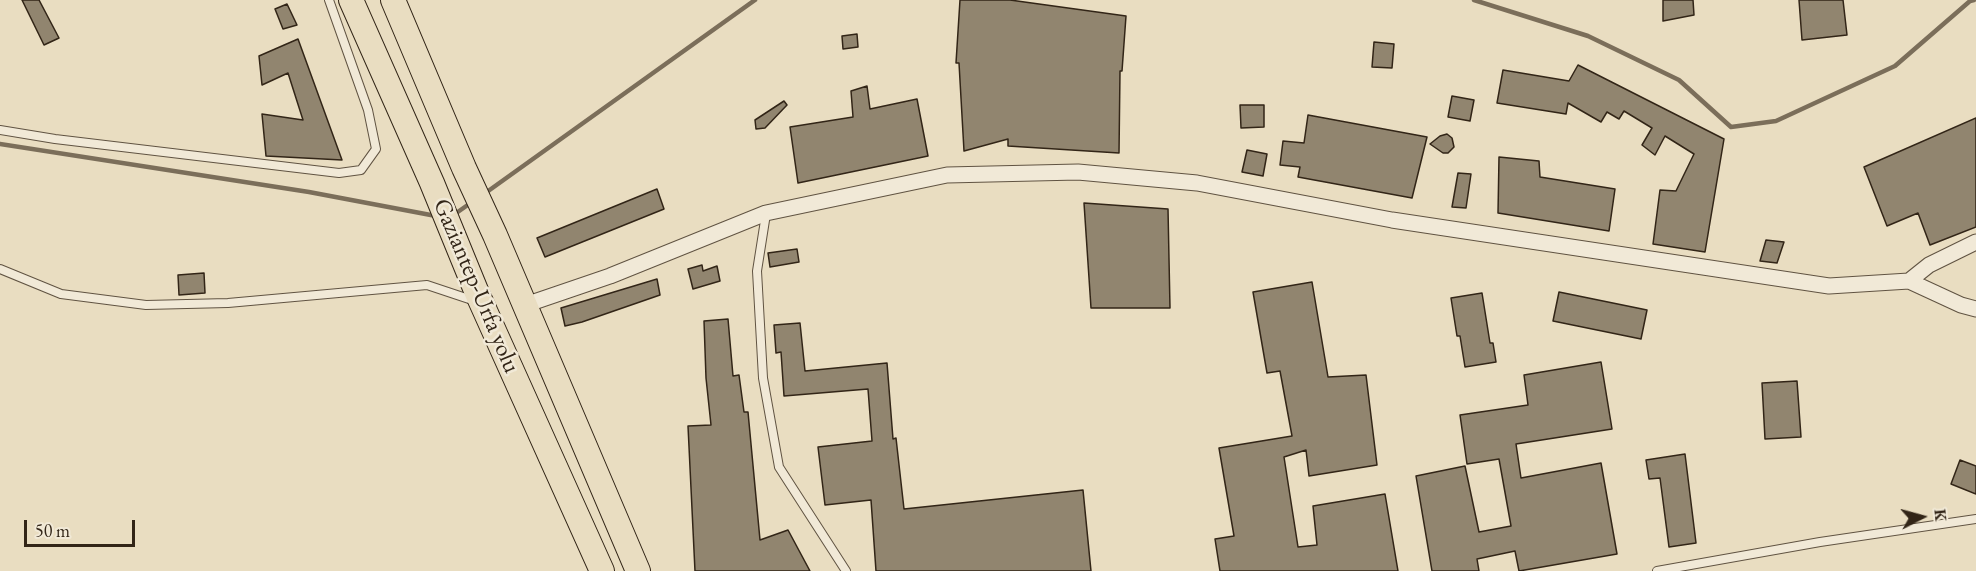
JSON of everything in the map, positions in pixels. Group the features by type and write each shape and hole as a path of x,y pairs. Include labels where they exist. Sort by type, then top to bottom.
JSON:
{"highway":[{"name":"Gaziantep-Urfa yolu","path":"351,0 482,303 602,571"},
{"name":"Gaziantep-Urfa yolu","path":"393,0 638,571"}],"street":[{"path":"525,305 610,276 766,213 947,175 1078,172 1197,183 1392,220 1818,285 1909,281 1976,309"},
{"path":"1909,281 1929,265 1976,242"}],"lane":[{"path":"0,130 327,172 361,170 376,149 368,110 329,0"},
{"path":"766,213 757,271 764,378 779,467 846,571"},
{"path":"0,269 61,294 146,305 228,303 427,285 482,303"},
{"path":"1657,571 1820,542 1976,519"}],"building":[{"path":"22,0 39,0 59,38 44,45"},
{"path":"960,0 1010,0 1126,16 1122,71 1120,71 1119,153 1008,146 1008,139 964,151 959,63 956,63"},
{"path":"1663,0 1693,0 1694,15 1663,21"},
{"path":"1799,0 1843,0 1847,35 1802,40"},
{"path":"287,4 297,25 283,29 275,9"},
{"path":"857,34 858,47 843,49 842,36"},
{"path":"298,39 342,160 266,156 262,114 303,120 288,73 262,85 259,56"},
{"path":"1374,42 1394,44 1392,68 1372,67"},
{"path":"1578,65 1724,139 1705,252 1653,244 1660,190 1676,191 1694,154 1665,136 1655,155 1642,145 1652,128 1624,111 1619,119 1607,112 1601,122 1568,103 1566,114 1497,103 1503,70 1569,81"},
{"path":"867,86 870,109 917,99 928,156 798,183 790,127 853,117 851,91"},
{"path":"1452,96 1474,100 1470,121 1448,117"},
{"path":"784,101 787,105 765,128 756,129 755,120"},
{"path":"1240,105 1264,105 1264,127 1241,128"},
{"path":"1308,115 1427,137 1412,198 1298,177 1300,167 1280,165 1283,141 1304,143"},
{"path":"1976,118 1976,227 1930,245 1918,213 1887,226 1864,167"},
{"path":"1447,134 1452,138 1454,147 1448,153 1443,153 1430,144 1440,136"},
{"path":"1247,150 1267,154 1263,176 1242,172"},
{"path":"1499,157 1539,161 1540,177 1615,189 1609,231 1498,213"},
{"path":"1458,173 1471,174 1466,208 1452,207"},
{"path":"657,189 664,209 545,257 537,238"},
{"path":"1084,203 1168,209 1170,308 1091,308"},
{"path":"1766,240 1784,242 1777,263 1760,261"},
{"path":"797,249 799,262 770,267 768,253"},
{"path":"702,265 703,271 717,266 720,281 693,289 688,269"},
{"path":"204,273 205,293 179,295 178,275"},
{"path":"657,279 660,295 565,326 561,308"},
{"path":"1312,282 1328,377 1366,375 1377,465 1309,476 1306,450 1284,457 1298,547 1317,545 1313,506 1385,494 1398,571 1220,571 1215,539 1234,536 1219,448 1292,436 1280,371 1267,373 1253,292"},
{"path":"1559,292 1647,310 1641,339 1553,321"},
{"path":"1482,293 1490,343 1493,343 1496,362 1465,367 1451,298"},
{"path":"728,319 733,376 739,375 744,412 748,412 760,540 788,530 810,571 695,571 688,426 711,425 706,378 704,321"},
{"path":"800,323 805,371 887,363 893,439 896,438 904,509 1083,490 1091,571 876,571 871,500 825,505 818,447 872,441 868,389 784,396 781,352 776,353 774,325"},
{"path":"1601,362 1612,429 1516,444 1521,478 1601,463 1617,554 1519,571 1515,551 1477,559 1479,571 1432,571 1416,476 1465,466 1479,532 1511,526 1499,459 1467,464 1460,415 1528,405 1524,375"},
{"path":"1797,381 1801,437 1765,439 1762,383"},
{"path":"1685,454 1696,543 1669,547 1660,478 1649,479 1646,460"},
{"path":"1960,460 1976,466 1976,494 1951,484"}],"waterway":[{"path":"484,194 755,0"},
{"path":"1474,0 1588,36 1679,80 1731,127 1776,121 1895,66 1974,0"},
{"path":"0,144 309,192 436,216"},
{"path":"452,216 472,202"}]}
